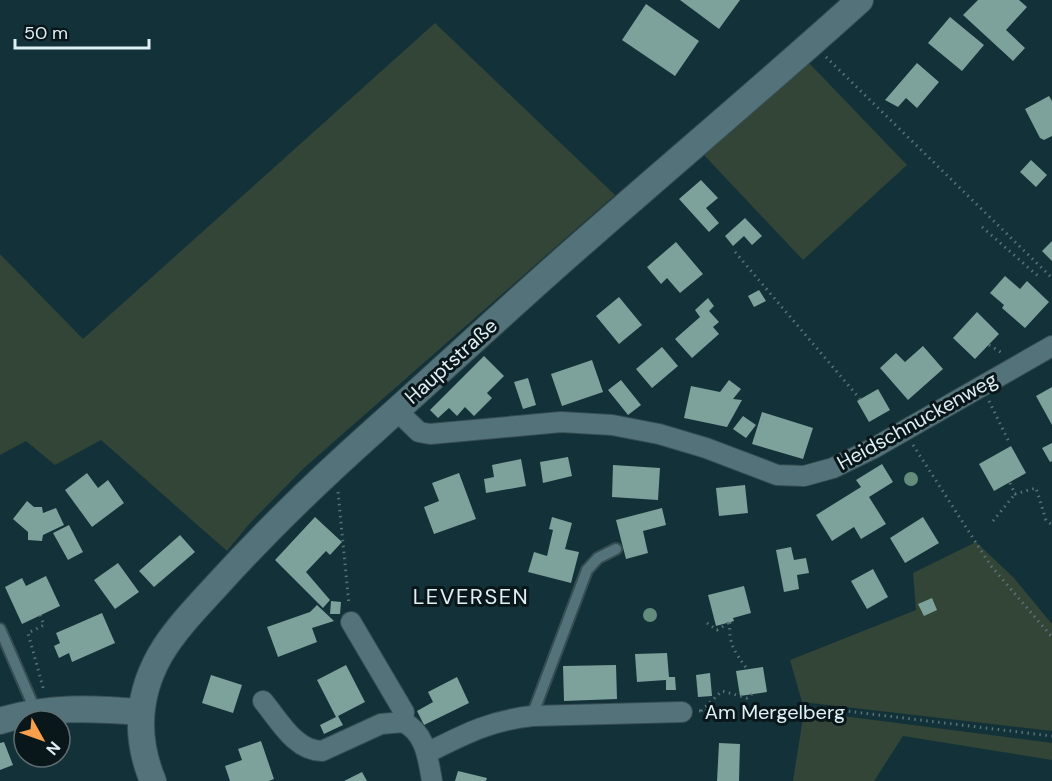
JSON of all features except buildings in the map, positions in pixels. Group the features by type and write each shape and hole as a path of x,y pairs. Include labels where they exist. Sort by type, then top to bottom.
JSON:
{"street":[{"name":"Hauptstraße","path":"153,781 140,736 140,712 147,683 160,654 252,547 329,471 568,255 860,0"},
{"name":"Heidschnuckenweg","path":"396,411 419,432 430,434 561,422 612,425 659,434 706,448 777,475 804,476 833,468 904,431 1052,346"},
{"path":"351,622 404,712 403,722"},
{"path":"263,701 296,741 313,751 322,751 381,724 403,722 413,727 427,753 432,781"},
{"path":"72,709 97,708 140,712"},
{"name":"Am Mergelberg","path":"427,753 494,722 532,716 691,712"}],"lane":[{"path":"532,716 587,570 598,558 616,549"},
{"path":"0,629 42,709"}],"path":[{"path":"812,43 1052,278"},
{"path":"982,227 1039,277"},
{"path":"735,252 860,399"},
{"path":"759,290 761,282"},
{"path":"982,386 1010,444"},
{"path":"904,431 991,566 1052,637"},
{"path":"329,471 337,484 351,622"},
{"path":"1010,483 1015,494"},
{"path":"993,521 1015,494 1036,488 1046,520 1052,525"},
{"path":"40,615 44,625 28,633 43,709"},
{"path":"707,623 717,630 730,622 729,637 735,653 747,669"},
{"path":"691,712 722,691 747,698 752,694"},
{"name":"Am Mergelberg","path":"691,712 820,708 1052,736"}],"green space":[{"path":"435,23 615,195 304,468 250,523 227,551 101,440 55,465 26,441 0,455 0,254 83,339"},
{"path":"809,63 907,165 803,260 703,154"},
{"path":"976,542 1013,577 1052,624 1052,731 802,702 790,660 916,610 913,573"},
{"path":"804,711 1052,743 1052,760 903,736 874,781 793,781"}],"district":[{"name":"LEVERSEN","path":"471,596"}]}
